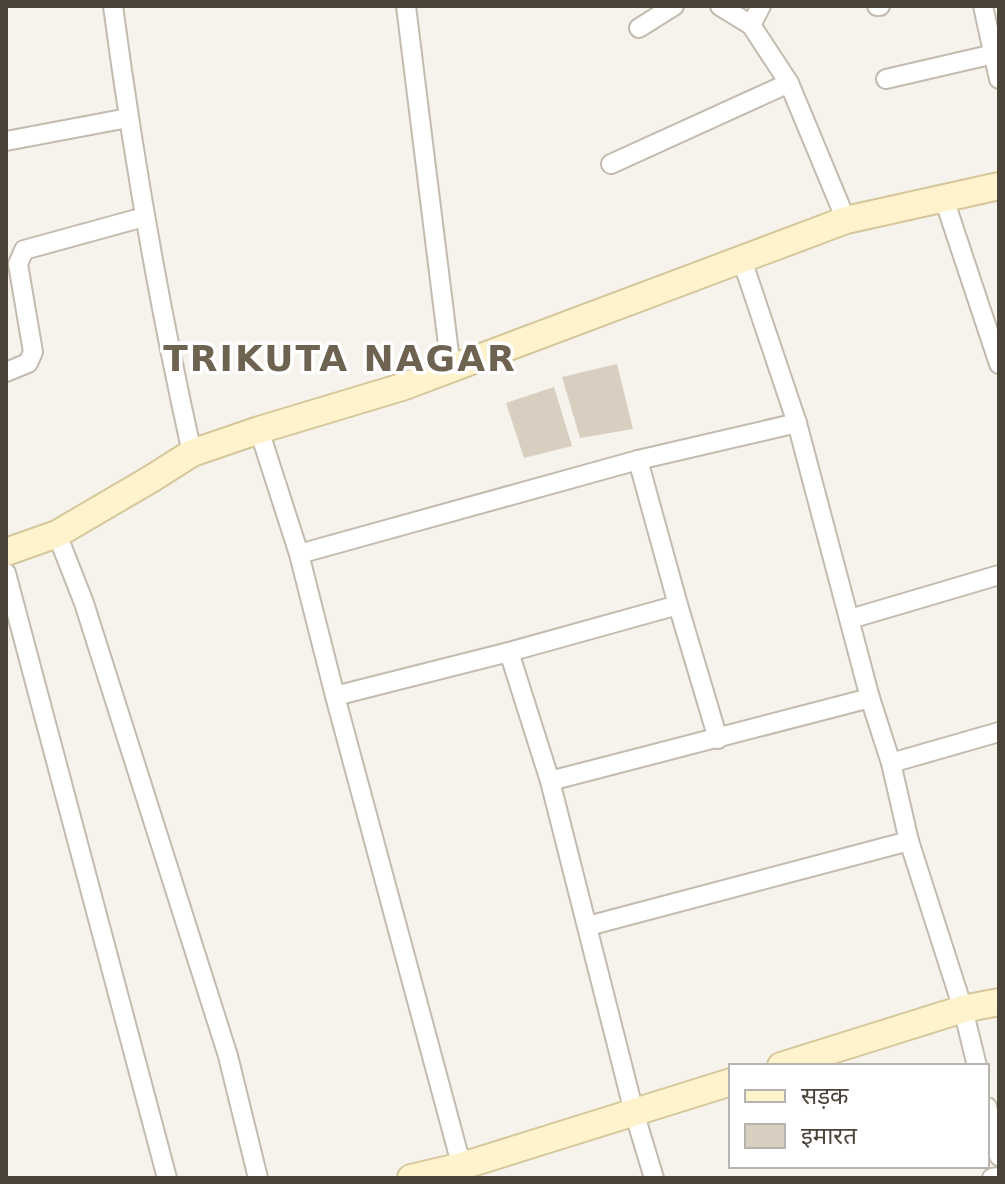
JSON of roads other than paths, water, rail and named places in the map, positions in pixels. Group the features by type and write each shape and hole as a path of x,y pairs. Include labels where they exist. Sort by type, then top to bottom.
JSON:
{"street":[{"path":"113,6 144,217 192,453"},
{"path":"406,6 451,369"},
{"path":"639,28 674,6"},
{"path":"720,6 751,25 789,83 846,220"},
{"path":"751,25 761,6"},
{"path":"983,6 999,79"},
{"path":"886,79 994,54"},
{"path":"611,164 789,83"},
{"path":"6,141 128,118"},
{"path":"6,552 57,534 192,453 402,387 846,220 999,186"},
{"path":"944,199 999,364"},
{"path":"6,372 28,363 33,352 18,264 24,250 144,217"},
{"path":"742,260 797,423 870,698 891,763 909,841 963,1009 977,1064"},
{"path":"299,554 638,460 797,423"},
{"path":"259,430 299,554 463,1172"},
{"path":"638,460 718,739"},
{"path":"57,534 84,603 224,1041 258,1178"},
{"path":"6,573 167,1178"},
{"path":"850,619 999,575"},
{"path":"335,696 678,605"},
{"path":"509,652 550,781 634,1112 654,1178"},
{"path":"550,781 870,698"},
{"path":"891,763 999,732"},
{"path":"588,926 909,841"},
{"path":"787,1064 963,1009 999,1002"},
{"path":"411,1178 463,1172 634,1112 729,1083"},
{"path":"989,1115 999,1156"},
{"path":"992,1178 999,1177"}],"district":[{"name":"TRIKUTA NAGAR","path":"340,358"}]}
